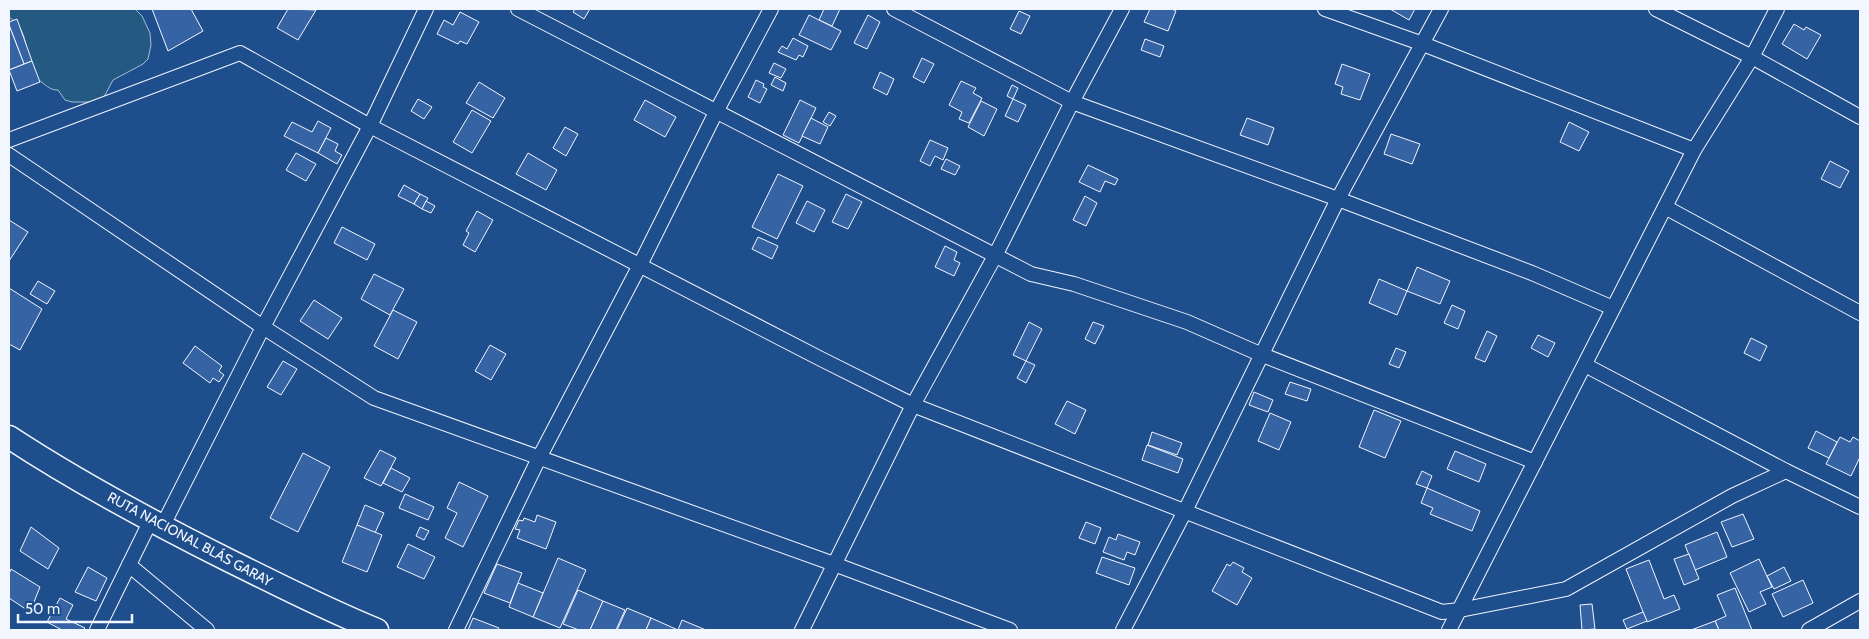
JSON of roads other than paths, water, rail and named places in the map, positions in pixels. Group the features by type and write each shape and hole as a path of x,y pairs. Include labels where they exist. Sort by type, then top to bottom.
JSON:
{"highway":[{"name":"RUTA NACIONAL BLÁS GARAY","path":"9,437 43,459 156,524 333,613 377,630"}],"street":[{"path":"97,630 129,565 156,524 370,126 426,9"},
{"path":"518,9 1031,274 1074,284 1187,322 1260,354 1535,462"},
{"path":"456,630 539,458 640,265 716,112 771,9"},
{"path":"894,9 1072,102 1338,199 1532,273 1613,308"},
{"path":"802,630 913,404 994,256 1072,102 1122,9"},
{"path":"1325,9 1424,44 1694,150"},
{"path":"1123,630 1185,511 1260,354 1338,199 1424,44 1441,9"},
{"path":"1656,9 1752,57 1860,117"},
{"path":"1449,630 1694,150 1752,57 1777,9"},
{"path":"9,140 240,53 370,126 821,359 913,404 1442,612 1566,590 1732,496 1786,472"},
{"path":"9,155 263,327 374,398 834,564 1010,630"},
{"path":"1665,207 1860,313"},
{"path":"1585,366 1786,472 1860,507"},
{"path":"129,565 207,630"},
{"path":"1809,630 1860,601"}]}
